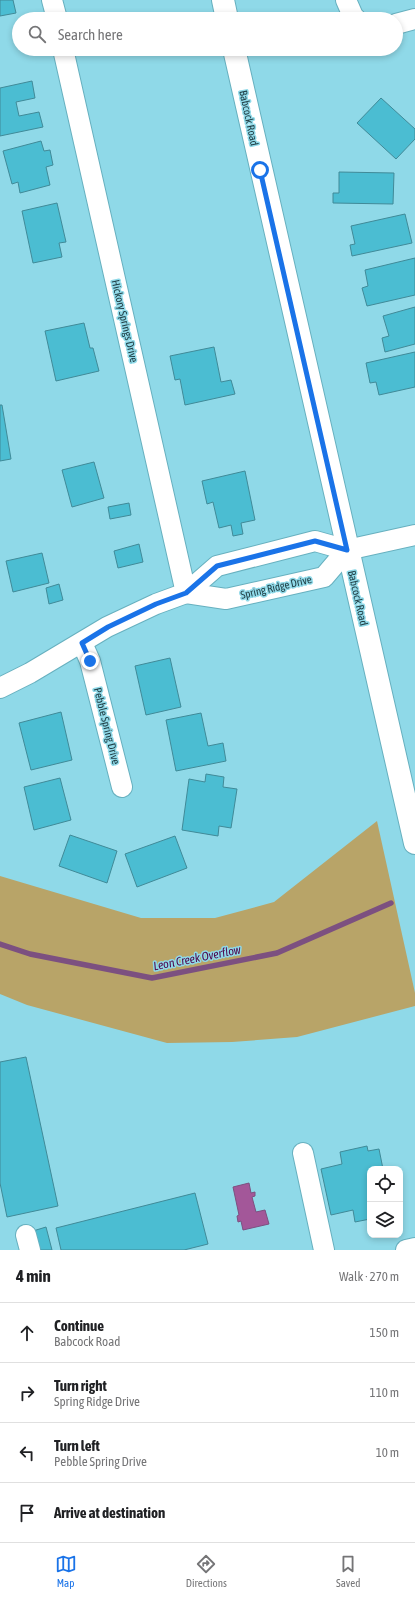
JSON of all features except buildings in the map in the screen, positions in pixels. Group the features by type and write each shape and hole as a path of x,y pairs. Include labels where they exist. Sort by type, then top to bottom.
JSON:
{"main road":[{"path":"223,0 226,12"},
{"name":"Babcock Road","path":"236,56 415,843"}],"street":[{"path":"52,0 55,12"},
{"path":"346,0 351,12"},
{"path":"403,22 415,19"},
{"name":"Hickory Springs Drive","path":"65,56 186,593"},
{"path":"347,550 415,535"},
{"name":"Spring Ridge Drive","path":"0,688 30,673 108,627 156,604 186,593 217,566 315,541 347,550 324,577 226,598 186,593"},
{"name":"Pebble Spring Drive","path":"82,643 90,661 122,787"},
{"path":"303,1153 324,1250"},
{"path":"406,1250 415,1248"}],"shaded area":[{"path":"377,821 415,993 415,1006 297,1037 232,1042 167,1043 27,1005 0,994 0,876 141,918 215,918 274,902"},
{"path":"249,1183 251,1193 255,1192 255,1196 252,1197 256,1212 265,1210 269,1224 243,1230 241,1221 238,1222 237,1216 239,1215 233,1187"}],"waterway":[{"name":"Leon Creek Overflow","path":"0,944 30,954 152,978 277,953 391,903"}],"route":[{"path":"90,661 82,643 108,627 156,604 186,593 217,566 315,541 347,550 260,170"}]}
